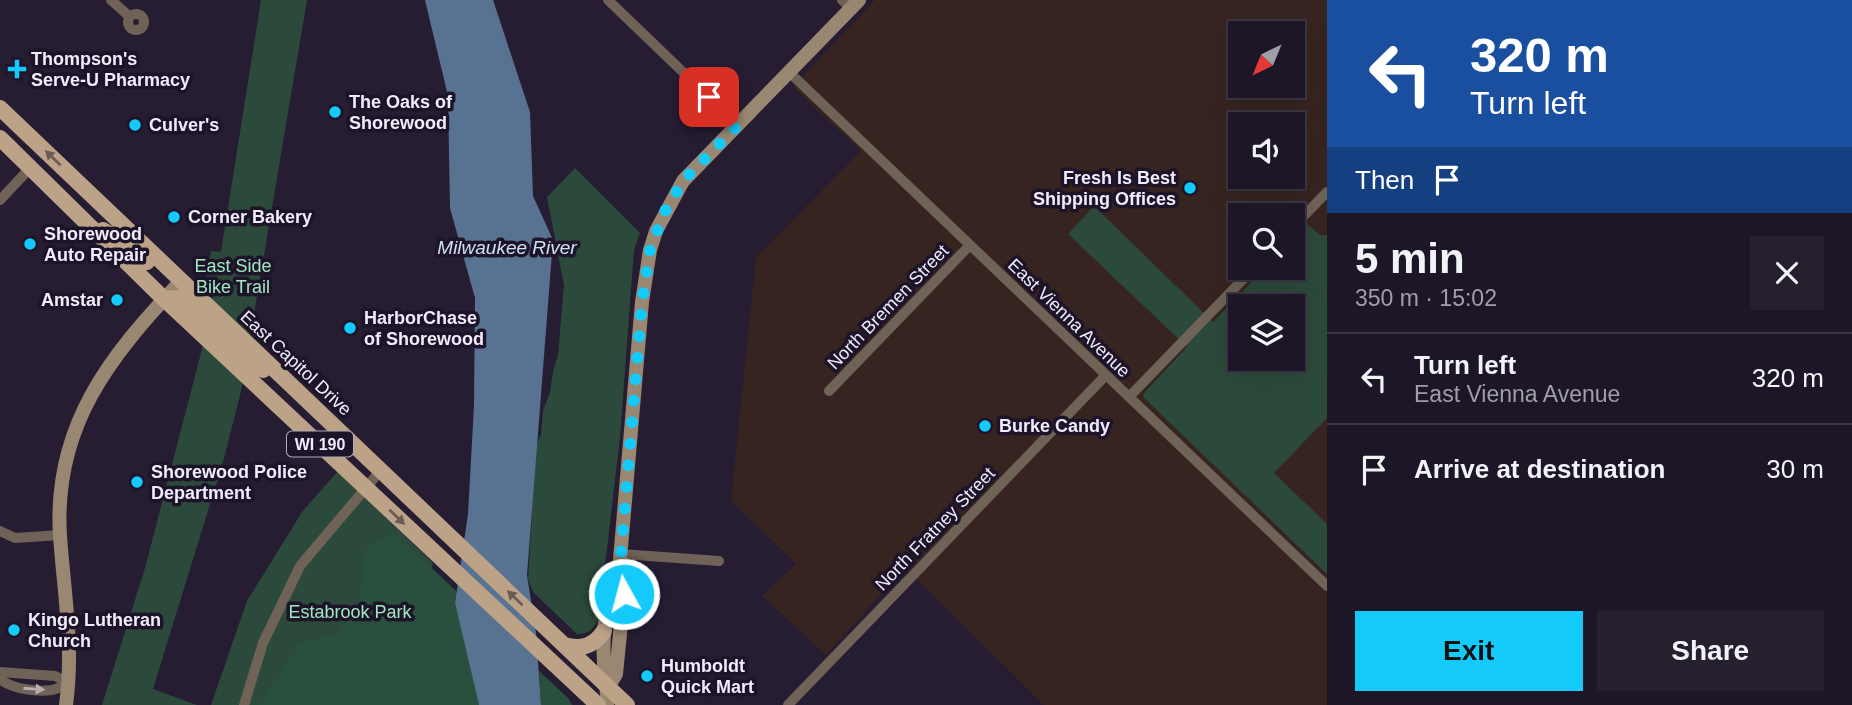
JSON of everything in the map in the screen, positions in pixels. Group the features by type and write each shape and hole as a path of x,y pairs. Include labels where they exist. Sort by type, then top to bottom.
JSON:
{"main road":[{"path":"607,705 604,631 611,589 619,571 642,302 650,250 664,213 683,181 789,72 850,3"},
{"name":"East Capitol Drive","path":"0,108 627,705"},
{"name":"WI 190","path":"0,138 164,299 598,705"},
{"path":"31,167 49,175 88,205 102,205"},
{"path":"86,221 128,245 165,279 181,281"},
{"path":"66,705 69,683 68,609 60,535 62,486 67,459 85,405 108,365 181,281"},
{"path":"164,299 178,298 188,303 252,362 299,392 298,400 285,398 267,382 247,375"},
{"path":"608,687 616,674 624,594 619,571"},
{"path":"564,645 584,647 599,638 604,631"}],"street":[{"path":"111,0 130,17"},
{"path":"608,0 738,125"},
{"name":"East Vienna Avenue","path":"789,72 1327,586"},
{"path":"0,200 31,167"},
{"path":"1305,215 1327,192"},
{"name":"North Bremen Street","path":"829,391 970,246"},
{"path":"1129,397 1242,280"},
{"name":"North Fratney Street","path":"788,705 1105,375"},
{"path":"244,705 263,643 300,566 382,470"},
{"path":"0,531 15,538 60,535"},
{"path":"621,554 719,561"},
{"path":"0,672 55,676 69,683"},
{"path":"0,679 6,684 21,688 54,690 69,683"}],"shaded area":[{"path":"875,0 1327,0 1327,705 1044,705 905,568 826,655 762,596 796,564 731,501 756,257 861,151 793,87"}],"green space":[{"name":"East Side Bike Trail","path":"261,0 307,0 241,391 223,462 153,689 197,705 102,705 145,568 201,353 213,295 205,287 211,251 221,252"},
{"path":"575,168 640,233 634,250 620,437 599,617 591,630 577,634 533,592 528,579 532,515 530,455 541,435 543,411 558,355 564,285 547,197"},
{"path":"1094,206 1213,322 1228,306 1228,371 1305,371 1305,294 1240,294 1253,280 1305,280 1305,226 1307,224 1320,235 1327,235 1327,418 1274,473 1327,524 1327,574 1143,397 1187,347 1068,234"},
{"name":"Estabrook Park","path":"338,471 433,563 432,568 456,591 455,603 479,705 211,705 247,601 302,512"},
{"path":"393,533 456,591 455,603 479,705 259,705 300,643 336,635 359,600 366,547"},
{"path":"539,671 568,698 572,705 541,705"}],"water":[{"name":"Milwaukee River","path":"425,0 493,0 530,112 533,196 553,240 527,575 536,633 541,705 479,705 455,603 468,514 474,405 475,298 450,208 448,96"}],"place":[{"name":"Thompson's Serve-U Pharmacy","path":"17,69"},
{"name":"The Oaks of Shorewood","path":"335,112"},
{"name":"Culver's","path":"135,125"},
{"name":"Fresh Is Best Shipping Offices","path":"1190,188"},
{"name":"Corner Bakery","path":"174,217"},
{"name":"Shorewood Auto Repair","path":"30,244"},
{"name":"Amstar","path":"117,300"},
{"name":"HarborChase of Shorewood","path":"350,328"},
{"name":"Burke Candy","path":"985,426"},
{"name":"Shorewood Police Department","path":"137,482"},
{"name":"Kingo Lutheran Church","path":"14,630"},
{"name":"Humboldt Quick Mart","path":"647,676"}],"route":[{"path":"624,594 619,571 642,302 650,250 664,213 683,181 738,125 709,97"}]}
